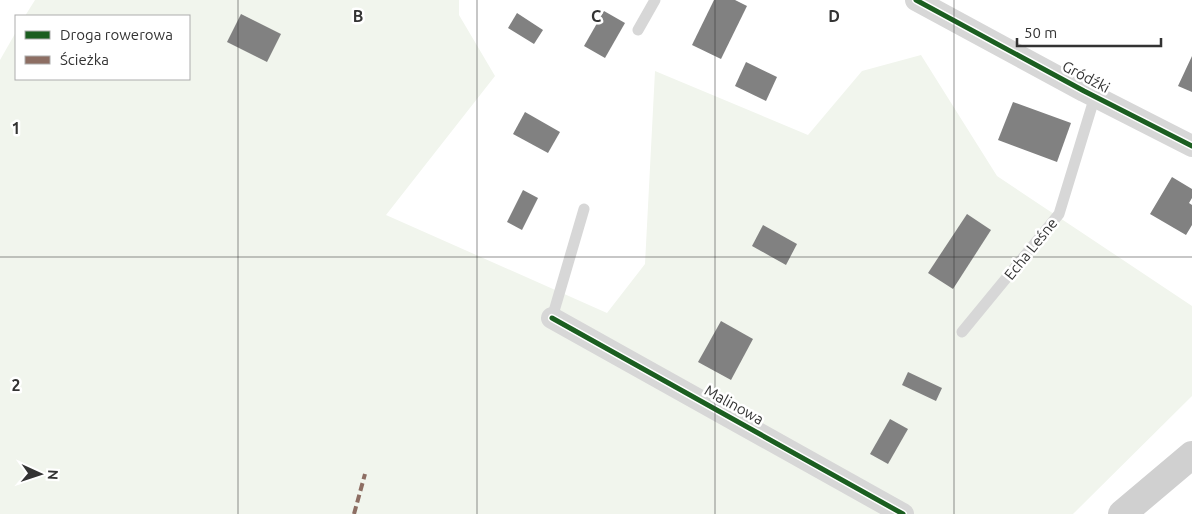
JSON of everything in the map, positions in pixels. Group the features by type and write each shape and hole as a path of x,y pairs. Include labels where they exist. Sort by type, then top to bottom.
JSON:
{"main road":[{"path":"1122,514 1192,455"}],"street":[{"name":"Gródźki","path":"916,0 1192,146"},
{"name":"Malinowa","path":"552,318 903,514"}],"lane":[{"path":"638,30 655,0"},
{"name":"Echa Leśne","path":"962,332 1059,214 1095,96"},
{"path":"552,318 584,209"}],"shaded area":[{"path":"35,0 459,0 459,15 495,76 386,215 607,313 645,264 655,71 808,135 862,71 921,55 997,176 1192,306 1192,396 1073,514 0,514 0,60 15,34 15,80 190,80 190,15 26,15"}],"building":[{"path":"714,0 735,0 747,6 721,59 692,45"},
{"path":"604,11 625,23 605,58 584,46"},
{"path":"517,13 543,30 534,44 508,28"},
{"path":"241,14 281,34 267,62 227,42"},
{"path":"1192,56 1192,92 1178,86"},
{"path":"746,62 777,77 766,101 735,86"},
{"path":"1013,102 1071,123 1057,162 998,140"},
{"path":"525,112 560,132 548,153 513,134"},
{"path":"1172,177 1192,189 1192,198 1189,203 1192,205 1192,225 1186,235 1150,214"},
{"path":"523,190 538,198 522,230 507,222"},
{"path":"967,214 991,230 953,289 928,273"},
{"path":"763,225 797,244 786,265 752,246"},
{"path":"721,321 753,339 731,380 698,362"},
{"path":"908,372 942,388 936,401 902,385"},
{"path":"890,419 908,429 888,464 870,454"}],"marked path":[{"path":"354,514 365,474"}],"cycle path":[{"path":"916,0 1084,91 1192,146"},
{"path":"552,318 903,514"}]}
